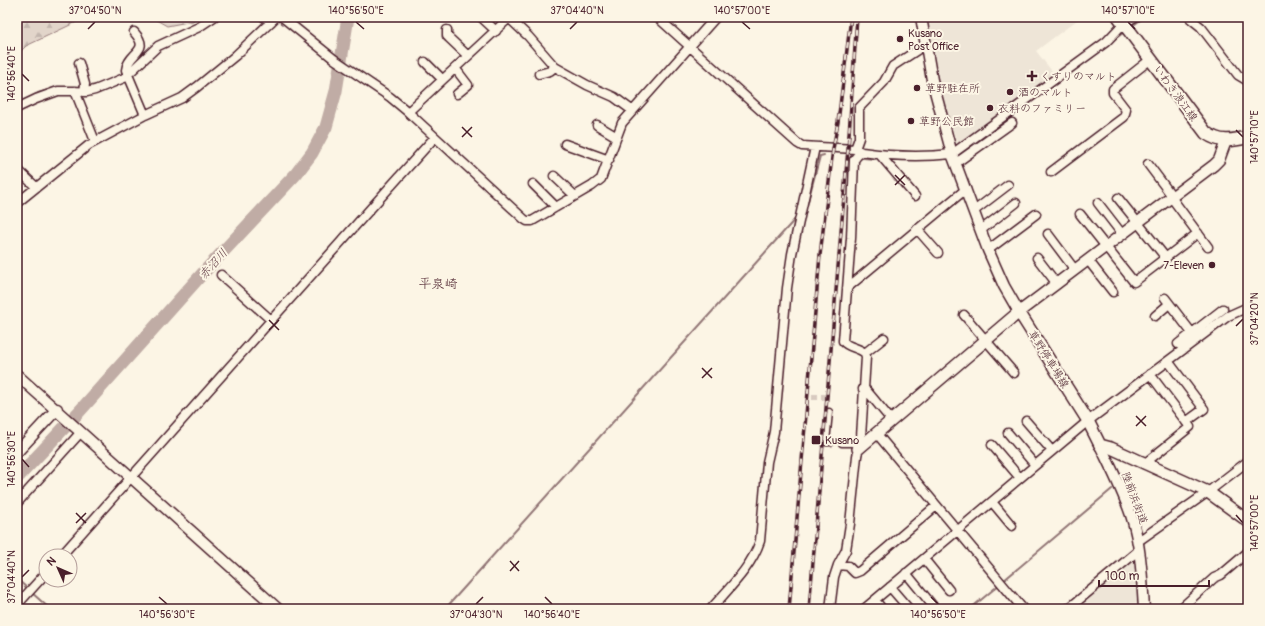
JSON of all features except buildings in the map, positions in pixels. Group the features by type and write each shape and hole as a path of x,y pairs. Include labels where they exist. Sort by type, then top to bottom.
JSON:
{"main road":[{"name":"いわき浪江線","path":"1122,20 1206,133 1212,138 1226,141 1233,141 1248,137"},
{"path":"859,446 892,421 1019,312"},
{"name":"草野停車場線","path":"1019,312 1088,421 1100,444"},
{"path":"1100,444 1208,492 1248,520"}],"street":[{"path":"17,106 40,94 52,91 75,91 85,89 95,90 124,78 158,46 199,27 214,17"},
{"path":"282,17 336,60 390,97 527,221 532,221 601,179 622,123 716,17"},
{"path":"481,17 496,31"},
{"path":"657,17 797,143 802,146 858,151 880,155 952,154 1106,42 1122,20 1135,17"},
{"path":"920,17 937,100 952,154 988,250 1004,286 1019,312 1214,165 1219,160 1226,141"},
{"path":"408,112 442,79 510,18 555,67 614,97 633,111"},
{"path":"17,203 95,141 182,98 235,56 270,19"},
{"path":"1191,19 1201,27 1238,75 1248,81"},
{"path":"447,30 447,36 468,56"},
{"path":"134,32 141,41 141,46 128,63 128,73 145,115"},
{"path":"830,609 834,577 838,565 846,550 859,446 866,357 865,353 861,350 846,345 843,341 851,238 854,160 857,156 859,138 859,108 884,82 893,66 925,45"},
{"path":"1051,172 1124,117 1126,110 1113,93 1113,89 1151,59"},
{"path":"79,62 85,89"},
{"path":"425,62 442,79"},
{"path":"539,74 550,71 555,67"},
{"path":"455,68 468,85 457,94"},
{"path":"75,91 95,141"},
{"path":"956,163 1012,123"},
{"path":"597,125 617,136"},
{"path":"67,548 435,138"},
{"path":"565,144 609,160"},
{"path":"711,609 742,574 756,552 760,541 767,462 774,432 787,288 815,147"},
{"path":"880,155 915,196"},
{"path":"1148,164 1208,247"},
{"path":"17,169 36,187"},
{"path":"554,176 575,196"},
{"path":"533,184 556,207"},
{"path":"974,211 1008,185"},
{"path":"847,288 966,189"},
{"path":"1118,198 1166,258"},
{"path":"981,230 1016,203"},
{"path":"1098,203 1122,234"},
{"path":"988,250 1036,214"},
{"path":"1080,214 1134,282 1198,233"},
{"path":"917,229 938,253"},
{"path":"1048,234 1075,270"},
{"path":"1037,258 1057,284"},
{"path":"1088,260 1113,292"},
{"path":"221,275 271,320"},
{"path":"1155,316 1167,301 1195,334"},
{"path":"1178,344 1228,316 1248,307"},
{"path":"864,609 1088,421 1168,361 1223,309"},
{"path":"964,315 1014,373"},
{"path":"865,353 884,338"},
{"path":"1168,361 1204,409 1186,422"},
{"path":"1144,464 1190,428 1150,374"},
{"path":"17,375 278,609"},
{"path":"863,389 867,391 892,421"},
{"path":"17,452 58,411"},
{"path":"828,412 826,442 831,442"},
{"path":"1026,421 1052,451"},
{"path":"17,503 80,430"},
{"path":"1008,433 1035,465"},
{"path":"876,434 1023,609"},
{"path":"842,443 859,446"},
{"name":"陸前浜街道","path":"1100,444 1131,515 1138,546 1144,609"},
{"path":"992,446 1020,478"},
{"path":"1068,609 1138,546 1248,461"},
{"path":"992,502 1012,526"},
{"path":"838,565 848,566 855,573 860,571 936,506"},
{"path":"1180,609 1214,578 1221,575 1248,552"},
{"path":"924,559 949,590"},
{"path":"906,573 933,606"},
{"path":"17,605 38,582"},
{"path":"890,587 909,609"},
{"path":"875,600 882,609"}],"shaded area":[{"path":"924,17 1081,17 1036,51 1055,75 960,146 957,143 938,86"},
{"path":"1137,561 1141,609 1074,609 1131,562"}],"green space":[{"path":"17,17 87,17 26,46 17,55"},
{"path":"151,17 197,17 193,21 167,26"}],"waterway":[{"name":"赤沼川","path":"17,478 78,413 203,273 296,174 312,153 326,127 336,91 348,17"},
{"path":"1135,24 1144,17"},
{"path":"1112,41 1123,33"},
{"path":"87,86 98,85"},
{"path":"69,87 82,87"},
{"path":"31,97 38,93 55,88"},
{"path":"966,151 1050,88"},
{"path":"805,208 820,156 824,155"},
{"path":"863,158 875,159"},
{"path":"940,159 950,159"},
{"path":"893,160 906,160"},
{"path":"445,609 797,217"},
{"path":"1003,581 1112,489"},
{"path":"17,579 28,589"},
{"path":"970,609 1000,584"},
{"path":"31,592 50,609"}],"tunnel":[{"path":"812,397 829,397"},
{"path":"831,442 842,443"}],"railway":[{"path":"789,609 820,255 851,17"},
{"path":"809,609 848,149 857,17"}],"place":[{"name":"Kusano Post Office","path":"900,39"},
{"name":"くすりのマルト","path":"1032,76"},
{"name":"草野駐在所","path":"917,88"},
{"name":"酒のマルト","path":"1010,92"},
{"name":"衣料のファミリー","path":"990,108"},
{"name":"草野公民館","path":"911,121"},
{"name":"7-Eleven","path":"1212,265"},
{"name":"Kusano","path":"816,440"}],"district":[{"name":"平泉崎","path":"438,283"}]}
